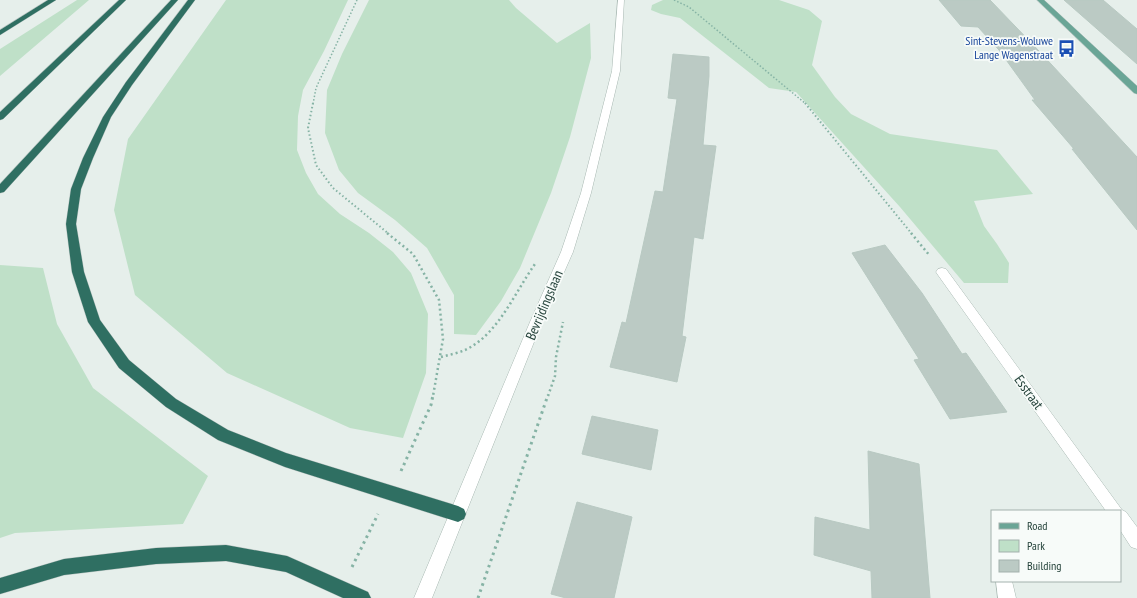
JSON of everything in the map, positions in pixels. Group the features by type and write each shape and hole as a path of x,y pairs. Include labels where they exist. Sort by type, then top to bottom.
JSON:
{"highway":[{"path":"0,33 53,0"},
{"path":"0,117 123,0"},
{"path":"0,190 175,0"},
{"path":"192,0 107,117 88,158 76,189 71,224 78,272 94,322 124,364 170,403 223,435 285,460 458,514"},
{"path":"0,586 64,567 156,556 226,553 287,564 362,598"}],"main road":[{"path":"1040,0 1137,90"}],"street":[{"name":"Bevrijdingslaan","path":"423,598 536,322 567,252 602,133 616,71 622,0"},
{"name":"Esstraat","path":"942,272 1114,510"},
{"path":"1121,519 1129,534"},
{"path":"1004,582 1007,598"}],"path":[{"path":"342,588 389,492 414,447 432,405 443,339 439,300 413,254 333,188 316,165 311,147 308,128 316,88 357,0"},
{"path":"674,0 689,7 808,106 942,272"},
{"path":"441,357 465,350 481,340 498,322 522,282 537,261"}],"green space":[{"path":"77,0 89,0 0,76 0,49"},
{"path":"226,0 348,0 324,51 303,90 298,116 297,150 306,173 318,194 340,214 369,233 393,252 411,273 428,314 426,373 403,438 350,428 227,373 135,295 114,210 128,139"},
{"path":"369,0 509,0 516,8 557,43 590,23 591,58 570,137 551,193 520,268 501,301 476,335 454,334 454,295 427,248 395,220 358,193 339,170 325,133 327,90 342,54"},
{"path":"663,0 779,0 809,10 822,21 812,65 835,97 851,114 890,134 997,150 1033,194 974,201 984,226 1009,263 1008,283 964,283 900,207 796,92 769,88 680,18 651,10 652,5"},
{"path":"0,265 43,268 57,324 93,388 208,476 183,524 15,533 0,538"}],"building":[{"path":"939,0 990,0 1137,157 1137,230 1072,149 1074,149 1032,100 1035,100 999,50 978,27 961,26"},
{"path":"1064,0 1103,0 1137,29 1137,64"},
{"path":"673,54 709,57 709,76 703,145 716,146 703,239 694,237 682,336 686,337 677,382 610,367 622,322 626,323 655,191 663,192 677,99 668,98"},
{"path":"885,245 922,293 962,354 966,353 1007,412 950,419 914,360 919,359 852,253"},
{"path":"592,416 658,430 651,470 582,454"},
{"path":"868,451 919,464 930,598 872,598 871,571 814,555 815,517 870,530"},
{"path":"577,502 632,517 614,598 566,598 551,594"}],"place":[{"name":"Sint-Stevens-Woluwe Lange Wagenstraat","path":"1066,48"}]}
